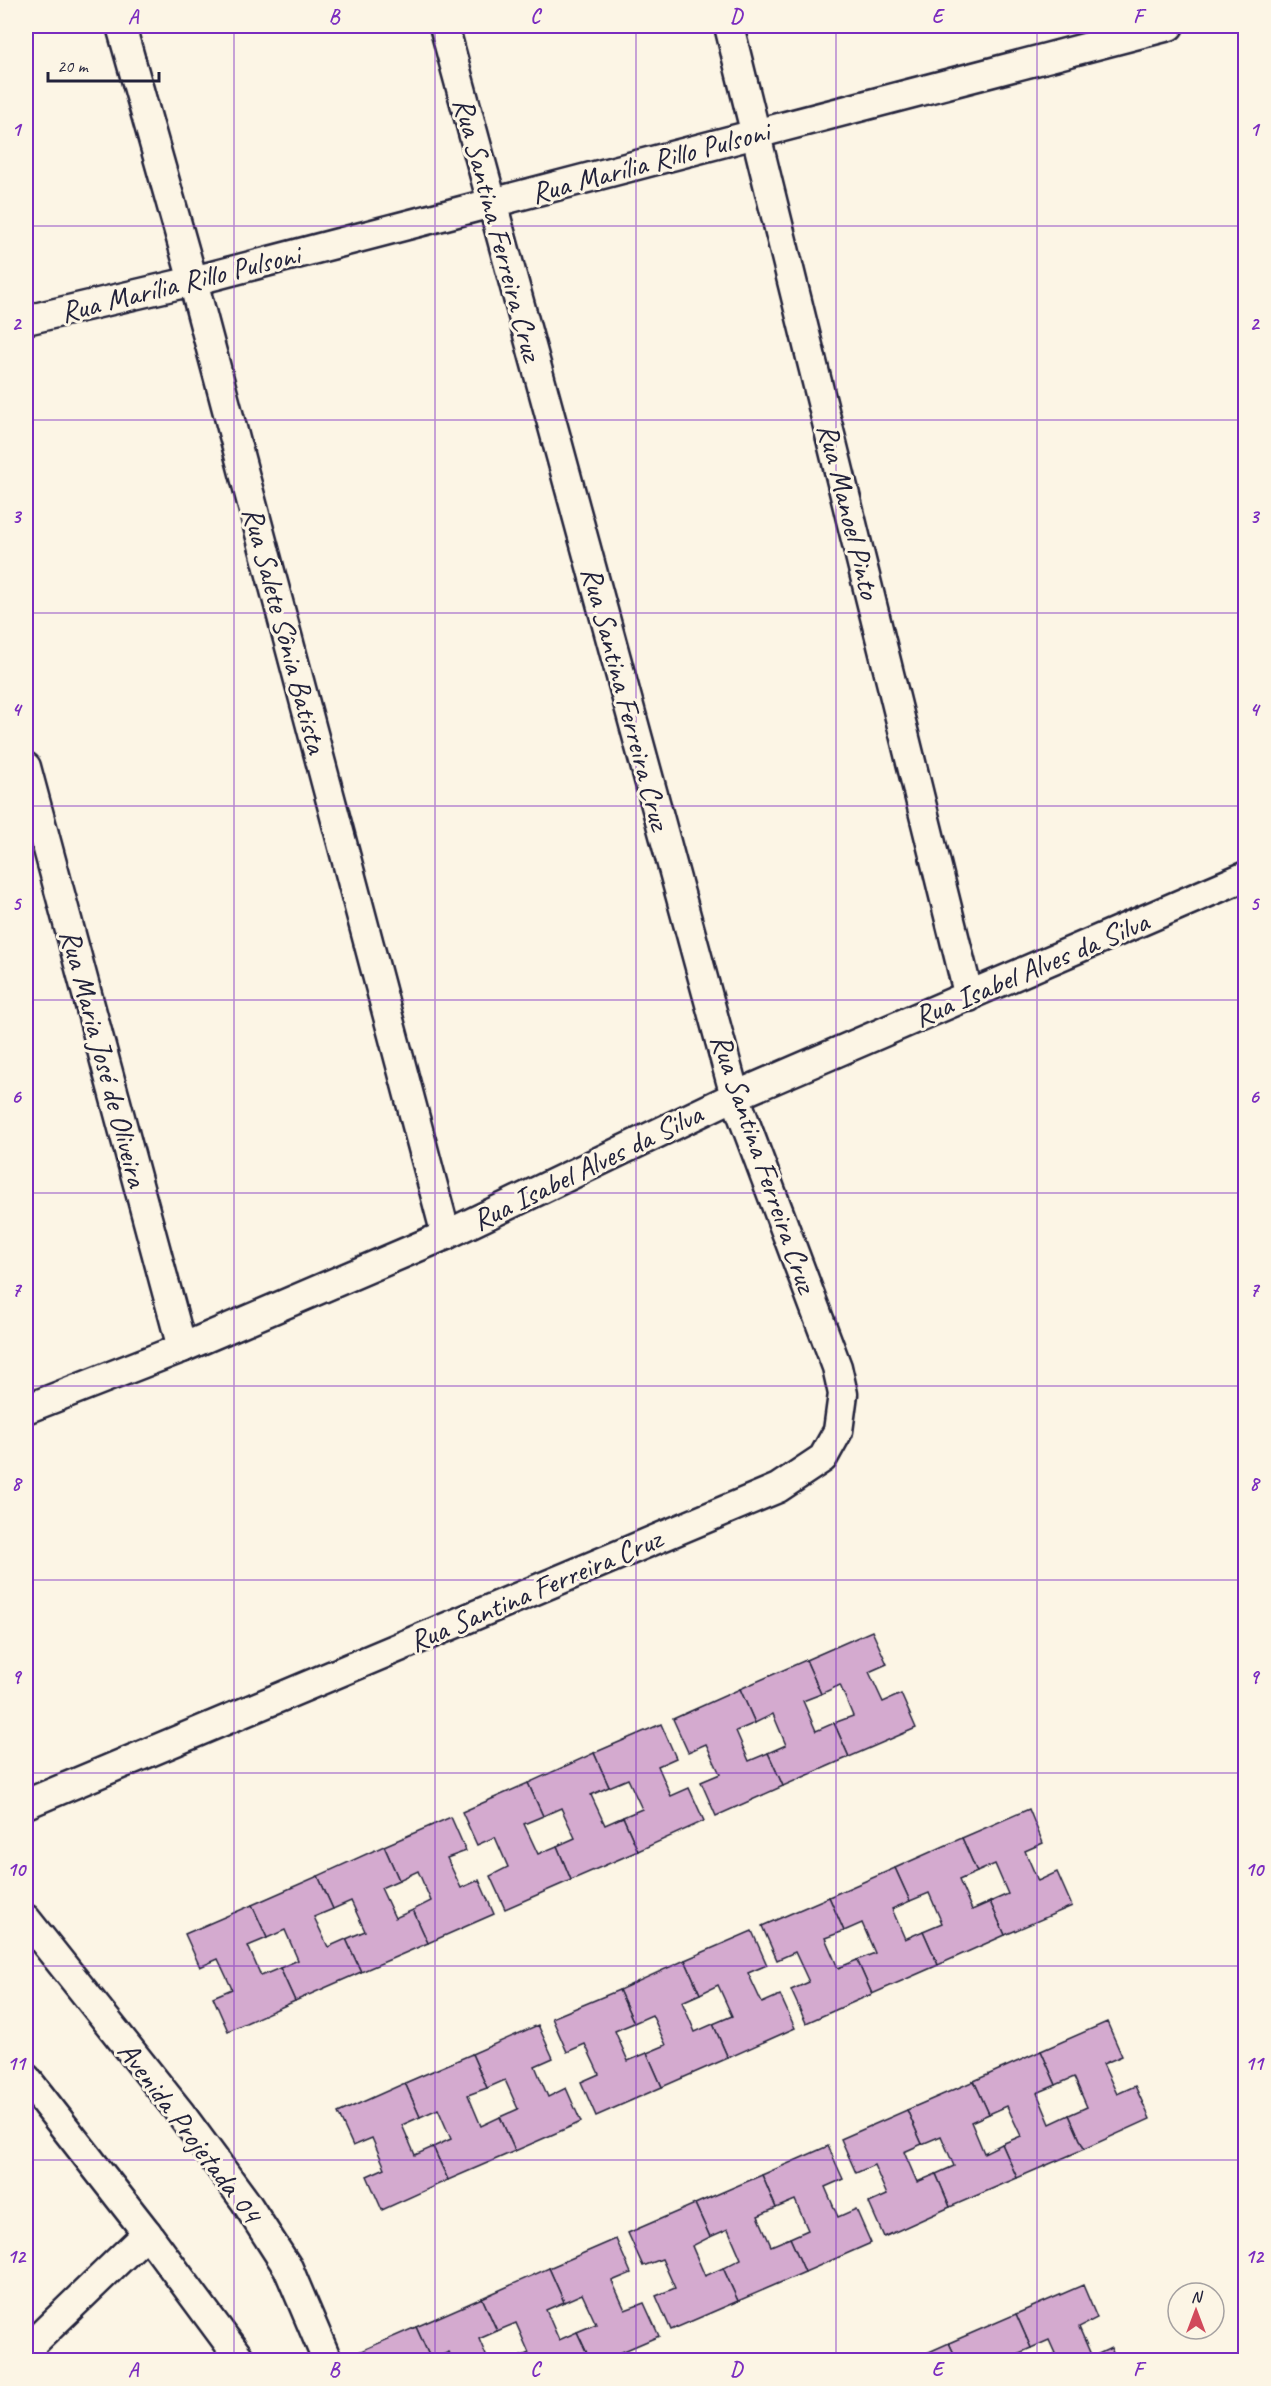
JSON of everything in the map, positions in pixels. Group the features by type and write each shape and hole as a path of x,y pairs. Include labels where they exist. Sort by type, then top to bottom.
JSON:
{"street":[{"name":"Rua Salete Sônia Batista","path":"121,26 193,281 446,1235"},
{"name":"Rua Santina Ferreira Cruz","path":"26,1804 778,1488 823,1458 838,1431 843,1394 837,1367 735,1096 490,204 444,26"},
{"name":"Rua Manoel Pinto","path":"729,26 969,997"},
{"name":"Rua Marília Rillo Pulsoni","path":"26,320 193,281 1169,26"},
{"name":"Rua Maria José de Oliveira","path":"26,767 182,1348"},
{"name":"Rua Isabel Alves da Silva","path":"26,1409 182,1348 446,1235 735,1096 1245,876"},
{"name":"Avenida Projetada 04","path":"26,1919 181,2114 245,2200 288,2268 327,2361"},
{"path":"26,2078 147,2233 241,2361"},
{"path":"26,2350 147,2233"}],"building":[{"path":"872,1631 887,1664 869,1672 883,1702 901,1694 916,1728 849,1757 834,1723 853,1716 840,1685 821,1694 806,1660"},
{"path":"806,1660 821,1694 803,1701 816,1731 834,1723 849,1757 783,1786 768,1753 786,1745 773,1714 755,1723 740,1689"},
{"path":"740,1689 755,1723 736,1731 749,1761 768,1753 783,1786 716,1816 701,1782 720,1774 706,1744 688,1752 673,1719"},
{"path":"661,1724 676,1758 658,1766 671,1796 689,1788 704,1821 638,1851 623,1817 642,1809 628,1779 609,1787 594,1753"},
{"path":"594,1753 609,1787 591,1795 605,1825 623,1817 638,1851 571,1880 557,1846 575,1838 561,1808 543,1816 528,1783"},
{"path":"528,1783 543,1816 524,1824 538,1854 557,1846 571,1880 505,1909 490,1876 508,1867 495,1837 477,1845 462,1812"},
{"path":"1029,1809 1043,1843 1025,1851 1038,1881 1057,1872 1072,1906 1005,1935 990,1902 1008,1894 995,1864 977,1872 962,1838"},
{"path":"451,1817 466,1851 447,1858 461,1888 479,1880 494,1914 428,1943 413,1910 431,1901 418,1871 399,1880 384,1846"},
{"path":"962,1838 977,1872 959,1880 972,1910 990,1902 1005,1935 938,1965 923,1931 942,1923 929,1893 910,1901 895,1868"},
{"path":"384,1846 399,1880 381,1888 395,1918 413,1910 428,1943 361,1972 346,1939 365,1931 351,1901 333,1909 318,1876"},
{"path":"895,1868 910,1901 892,1909 905,1939 923,1931 938,1965 872,1994 857,1960 875,1953 862,1923 844,1931 829,1897"},
{"path":"318,1876 333,1909 314,1917 328,1947 346,1939 361,1972 295,2001 280,1968 298,1960 285,1930 267,1938 252,1905"},
{"path":"829,1897 844,1931 825,1938 838,1968 857,1960 872,1994 806,2023 791,1990 809,1982 795,1952 777,1960 762,1926"},
{"path":"252,1905 267,1938 248,1946 261,1976 280,1968 295,2001 228,2031 213,1997 232,1989 218,1959 200,1967 185,1934"},
{"path":"752,1931 767,1965 748,1973 762,2003 780,1995 795,2028 728,2058 713,2024 732,2016 718,1985 700,1994 685,1960"},
{"path":"685,1960 700,1994 682,2002 695,2032 713,2024 728,2058 662,2087 647,2053 666,2045 652,2015 634,2023 619,1990"},
{"path":"619,1990 634,2023 615,2031 628,2061 647,2053 662,2087 596,2116 581,2082 599,2074 585,2044 567,2052 552,2018"},
{"path":"1107,2022 1122,2056 1103,2064 1117,2094 1135,2086 1150,2119 1084,2149 1069,2115 1087,2107 1074,2077 1056,2085 1041,2051"},
{"path":"538,2025 553,2058 535,2066 548,2097 566,2088 581,2122 515,2151 500,2117 518,2109 505,2080 487,2088 472,2054"},
{"path":"1041,2051 1056,2085 1037,2093 1050,2124 1069,2115 1084,2149 1017,2178 1002,2144 1021,2136 1007,2106 989,2114 974,2081"},
{"path":"472,2054 487,2088 468,2095 481,2126 500,2117 515,2151 448,2180 433,2147 451,2139 438,2109 420,2117 405,2083"},
{"path":"974,2081 989,2114 971,2122 984,2153 1002,2144 1017,2178 950,2207 936,2174 954,2166 941,2136 922,2144 907,2110"},
{"path":"405,2083 420,2117 402,2125 415,2155 433,2147 448,2180 382,2210 367,2176 385,2168 372,2138 353,2146 338,2113"},
{"path":"907,2110 922,2144 904,2152 917,2182 936,2174 950,2207 884,2237 869,2203 887,2195 874,2165 856,2173 841,2139"},
{"path":"828,2146 843,2179 825,2187 838,2217 856,2209 871,2243 805,2272 790,2238 808,2230 795,2200 776,2208 762,2175"},
{"path":"762,2175 776,2208 758,2216 771,2246 790,2238 805,2272 738,2301 723,2268 741,2259 728,2229 710,2237 695,2204"},
{"path":"695,2204 710,2237 692,2246 705,2276 723,2268 738,2301 671,2330 656,2296 675,2288 662,2259 643,2266 628,2233"},
{"path":"616,2239 631,2273 612,2281 625,2310 644,2303 659,2336 603,2360 590,2360 577,2332 596,2324 582,2294 564,2302 549,2268"},
{"path":"549,2268 564,2302 546,2310 559,2340 577,2332 590,2360 512,2360 529,2353 516,2323 497,2331 482,2298"},
{"path":"1083,2285 1097,2318 1079,2327 1092,2357 1111,2348 1116,2360 1058,2360 1049,2340 1031,2348 1016,2314"},
{"path":"482,2298 497,2331 479,2339 488,2360 453,2360 449,2352 431,2360 416,2327"},
{"path":"1016,2314 1031,2348 1012,2356 1015,2360 957,2360 949,2343"},
{"path":"416,2327 431,2360 351,2360 349,2356"},
{"path":"949,2343 957,2360 911,2360"}]}
